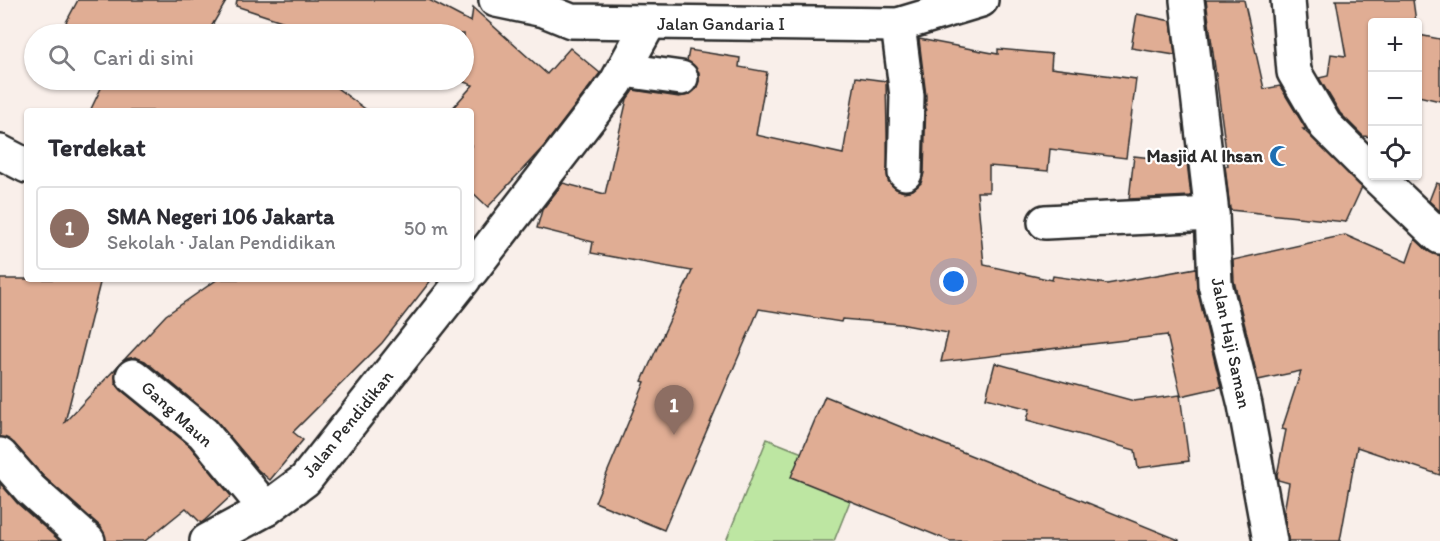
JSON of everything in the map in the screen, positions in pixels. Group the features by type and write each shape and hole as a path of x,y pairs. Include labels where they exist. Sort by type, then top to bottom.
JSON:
{"street":[{"name":"Jalan Gandaria I","path":"496,0 544,10 571,21 649,23 698,11 898,25 981,0"},
{"name":"Jalan Haji Saman","path":"1187,0 1212,214 1215,284 1245,405 1270,541"},
{"path":"1288,0 1294,72 1325,126 1368,168"},
{"name":"Jalan Pendidikan","path":"474,263 624,70 649,23"},
{"path":"898,25 907,96 905,173"},
{"path":"624,70 681,78"},
{"path":"0,152 24,164"},
{"path":"1380,180 1440,237"},
{"path":"1045,222 1212,214"},
{"name":"Jalan Pendidikan","path":"207,541 266,509 305,480 459,282"},
{"name":"Gang Maun","path":"133,376 203,433 266,509"},
{"path":"0,455 30,489 88,541"}],"green space":[{"path":"767,439 860,476 834,541 726,541"}],"building":[{"path":"78,0 227,0 213,24 65,24"},
{"path":"237,0 429,0 471,22 473,8 547,74 570,48 600,73 545,145 488,207 474,194 474,108 453,108 469,90 474,90 474,24 291,24 236,6"},
{"name":"Masjid Al Ihsan","path":"1206,0 1244,0 1264,89 1280,86 1306,129 1303,129 1362,187 1346,222 1230,210 1225,166 1228,166"},
{"path":"1336,0 1413,0 1415,18 1368,18 1368,137 1363,136 1340,113 1319,78 1328,76 1331,54 1346,56"},
{"path":"1137,14 1171,21 1175,55 1131,48"},
{"path":"1422,36 1440,39 1440,101 1422,97"},
{"path":"919,39 998,54 998,49 1052,54 1051,68 1136,79 1126,158 1050,149 1048,171 989,166 989,192 977,192 984,265 1052,280 1053,276 1107,284 1196,268 1197,289 1221,387 1181,396 1167,335 941,362 948,333 900,324 842,319 841,322 759,309 664,530 595,502 645,382 642,381 692,271 591,253 593,242 537,228 542,210 563,183 605,194 627,99 633,90 679,97 689,95 695,90 699,81 699,72 687,61 689,50 740,58 739,67 767,72 756,135 843,154 856,77 886,81 888,181 896,189 904,192 913,190 921,183 924,173 926,96"},
{"path":"100,90 340,90 364,108 91,108"},
{"path":"1134,156 1187,162 1191,196 1129,199"},
{"path":"1436,183 1440,184 1440,211 1429,201"},
{"path":"1345,235 1407,262 1415,239 1428,251 1440,255 1440,475 1357,447 1340,541 1288,541 1284,512 1289,483 1278,480 1277,475 1286,430 1282,429 1301,371 1258,380 1234,281 1233,260"},
{"path":"0,279 24,279 24,282 100,282 65,422 117,367 115,382 121,390 190,446 231,496 201,523 186,508 145,541 106,541 101,527 43,476 14,443 0,437"},
{"path":"214,282 430,282 382,343 293,432 303,440 270,480 258,470 215,419 145,361 135,357 123,361 166,315"},
{"path":"995,363 1134,401 1180,395 1189,461 1138,468 1135,450 1027,420 1030,409 986,398"},
{"path":"825,396 1179,541 950,541 791,477"},
{"path":"0,483 17,503 60,541 0,541"}],"place":[{"name":"Masjid Al Ihsan","path":"1280,156"},
{"name":"SMA Negeri 106 Jakarta","path":"674,435"}]}
